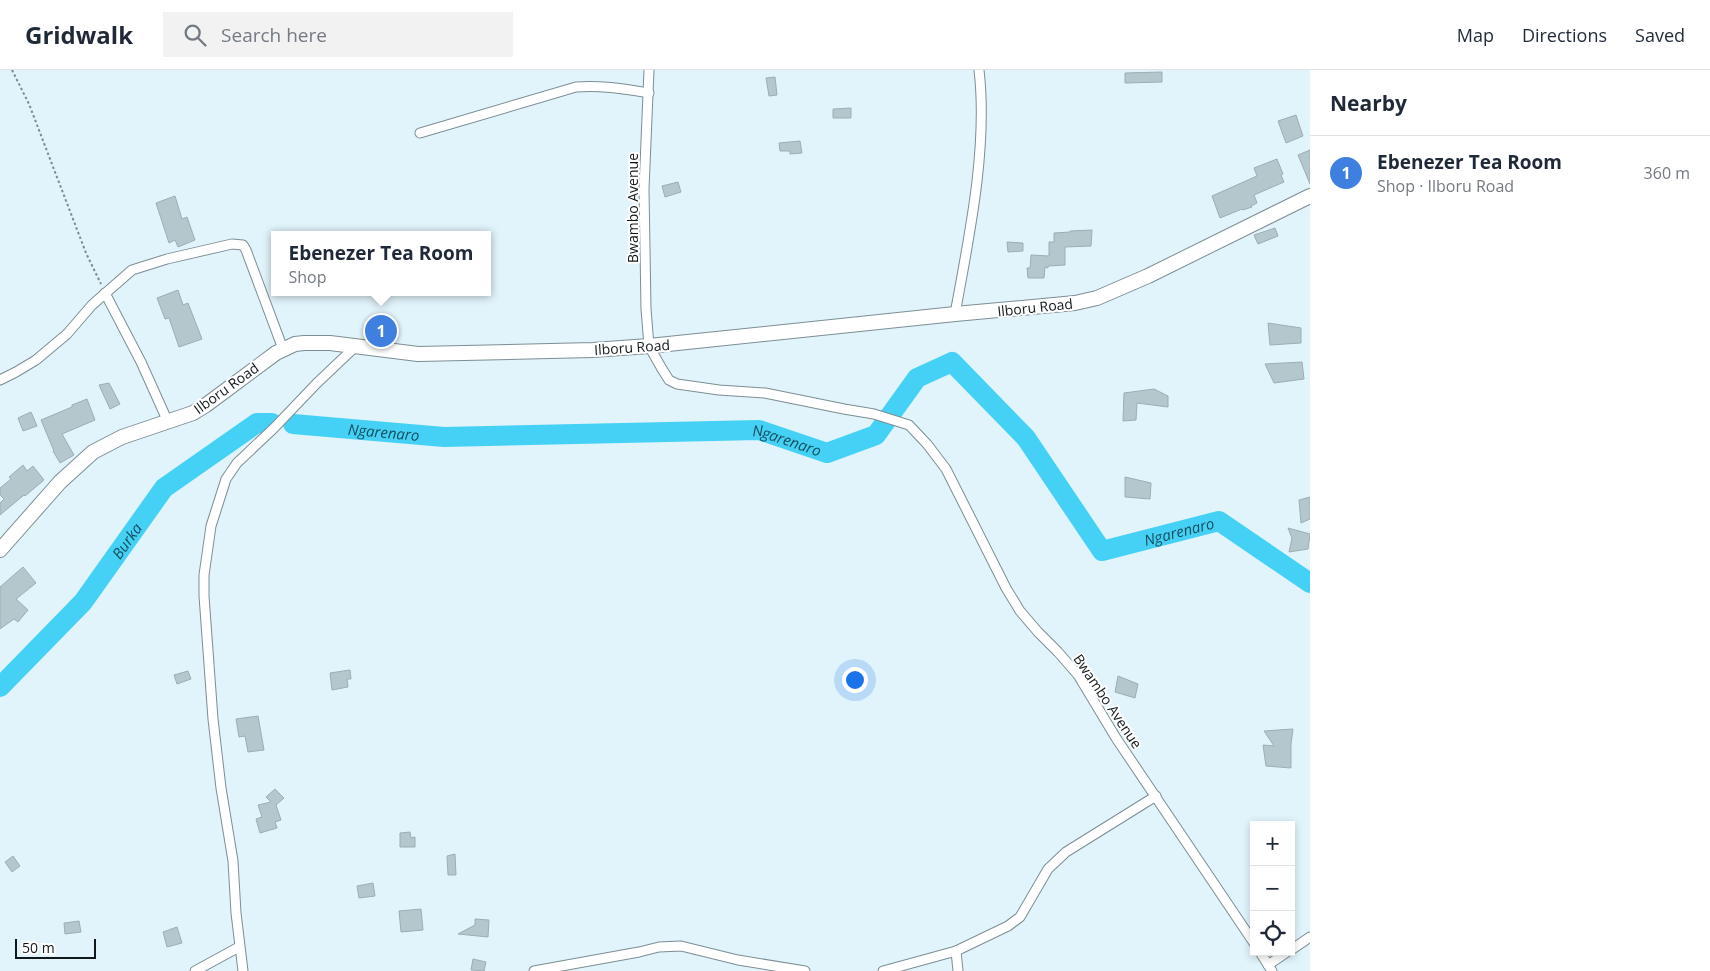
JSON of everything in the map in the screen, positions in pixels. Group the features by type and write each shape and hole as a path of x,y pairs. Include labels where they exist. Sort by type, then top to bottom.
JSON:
{"street":[{"name":"Bwambo Avenue","path":"649,70 644,190 646,309 649,346 669,380 677,384 719,390 765,393 874,414 909,425 927,444 946,469 1006,588 1020,611 1078,675 1116,738 1250,937"},
{"path":"954,314 977,176 981,105 979,70"},
{"path":"420,133 576,87 593,86 649,93"},
{"name":"Ilboru Road","path":"0,550 60,482 93,452 122,437 183,418 206,405 254,367 283,349 304,342 418,354 456,355 593,350 1075,303 1097,298 1164,268 1310,196"},
{"path":"0,380 36,360 67,334 105,292 132,270 167,259 232,244 242,245 246,250 283,349"},
{"path":"105,292 141,362 168,422"},
{"path":"243,971 233,861 221,788 213,719 204,596 204,575 211,526 226,479 236,463 355,347"},
{"path":"883,971 956,952 1008,926 1020,917 1048,869 1056,860 1156,796"},
{"path":"1295,947 1310,937"},
{"path":"195,971 240,946"},
{"path":"534,971 659,947 681,946 738,960 805,971"},
{"path":"956,952 958,971"},
{"path":"1262,956 1270,968 1283,956"}],"path":[{"path":"12,70 29,104 86,253 105,292"}],"building":[{"path":"1162,72 1162,82 1125,83 1125,73"},
{"path":"775,77 777,95 769,96 766,78"},
{"path":"851,108 851,118 833,118 833,109"},
{"path":"1296,115 1303,136 1286,143 1278,121"},
{"path":"800,141 802,153 790,154 790,151 780,151 779,143"},
{"path":"1310,150 1310,184 1298,155"},
{"path":"1277,159 1284,182 1254,195 1257,203 1252,207 1220,218 1212,196 1257,176 1254,168"},
{"path":"678,182 681,192 665,197 662,186"},
{"path":"175,196 182,219 187,217 195,240 178,247 175,240 169,243 156,203"},
{"path":"1275,228 1278,236 1258,244 1254,235"},
{"path":"1092,230 1091,246 1065,247 1065,265 1045,267 1044,278 1028,278 1027,268 1030,268 1031,255 1049,256 1049,242 1054,242 1054,233"},
{"path":"1007,242 1023,243 1023,251 1008,252"},
{"path":"178,290 183,305 188,303 202,339 179,347 169,318 165,319 157,298"},
{"path":"1268,323 1301,328 1301,343 1270,345"},
{"path":"1302,362 1304,379 1274,383 1265,364"},
{"path":"109,383 120,404 110,409 99,385"},
{"path":"1154,389 1168,396 1168,407 1137,403 1136,420 1123,421 1124,393"},
{"path":"87,399 95,420 62,434 74,455 60,463 53,451 41,420"},
{"path":"31,412 37,426 23,431 18,418"},
{"path":"23,465 27,471 33,466 44,480 0,515 0,503 4,499 0,495 0,488"},
{"path":"1125,477 1151,483 1150,499 1125,497"},
{"path":"1310,497 1310,519 1301,523 1299,500"},
{"path":"1288,528 1310,534 1308,549 1289,552 1292,538"},
{"path":"23,567 36,583 16,599 28,610 18,622 14,619 0,629 0,587"},
{"path":"350,670 351,679 347,679 348,687 332,690 330,673"},
{"path":"188,671 191,679 177,684 174,675"},
{"path":"1118,676 1138,684 1135,698 1115,692"},
{"path":"258,716 264,750 248,752 245,736 239,737 236,719"},
{"path":"1293,729 1291,768 1266,766 1263,745 1274,746 1264,731"},
{"path":"275,789 284,798 276,805 281,820 275,822 277,828 260,833 256,819 262,817 258,805 271,802 266,797"},
{"path":"410,832 411,838 415,837 415,847 400,847 400,833"},
{"path":"455,854 456,875 448,875 447,856"},
{"path":"13,856 20,866 12,872 5,862"},
{"path":"373,883 375,896 359,898 357,886"},
{"path":"421,909 423,930 401,932 399,911"},
{"path":"475,919 489,920 488,937 458,934 475,925"},
{"path":"79,921 81,932 65,934 64,923"},
{"path":"177,927 182,943 167,947 163,932"},
{"path":"473,959 486,962 484,971 471,970"}],"waterway":[{"name":"Ngarenaro","path":"293,424 444,437 759,430 827,453 876,435 917,378 952,362 1026,438 1102,551 1219,521 1310,583"},
{"name":"Burka","path":"0,687 83,602 164,488 257,423 272,423"}],"place":[{"name":"Ebenezer Tea Room","path":"381,331"}]}
